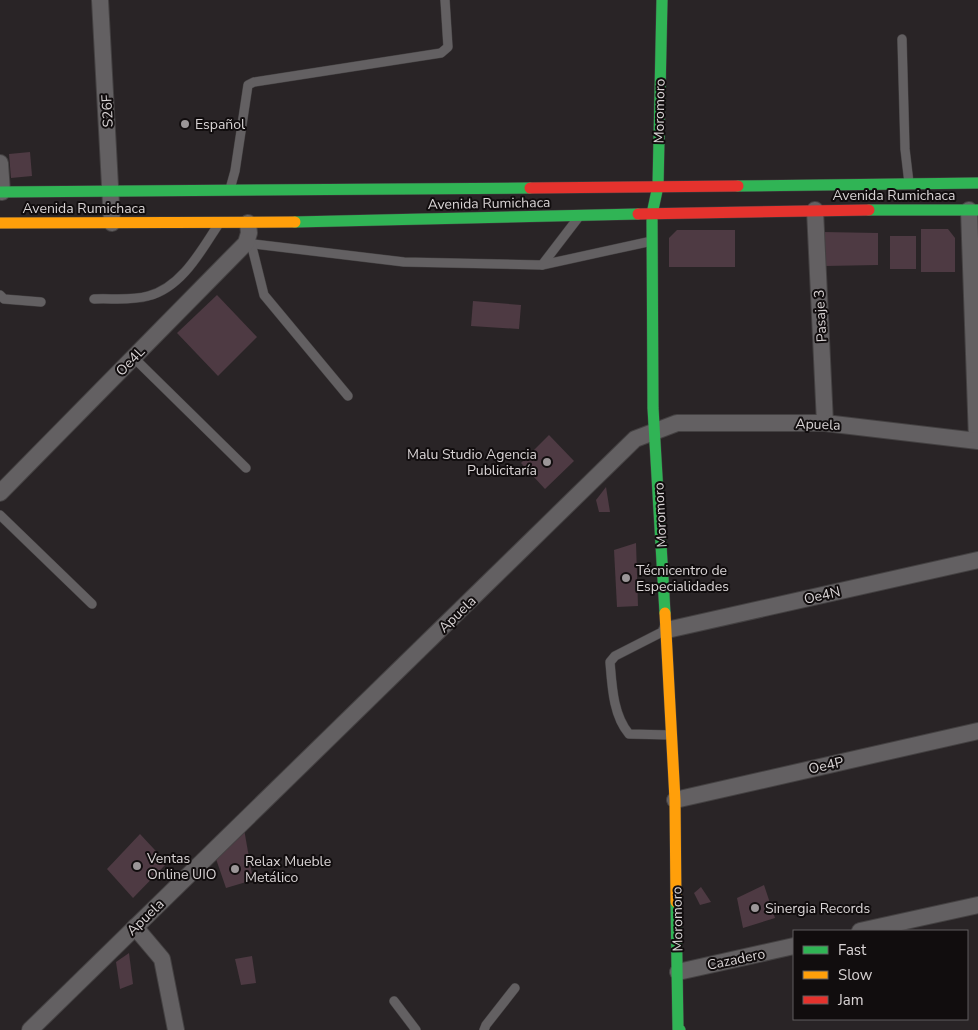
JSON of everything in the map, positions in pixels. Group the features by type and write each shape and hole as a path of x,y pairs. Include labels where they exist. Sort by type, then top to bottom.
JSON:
{"street":[{"name":"S26F","path":"100,0 112,223"},
{"name":"Moromoro","path":"662,0 658,186 652,214 653,408 675,800 678,1030"},
{"path":"0,163 1,192"},
{"name":"Avenida Rumichaca","path":"1,192 229,192 978,183"},
{"name":"Avenida Rumichaca","path":"0,223 248,223 815,210 974,210"},
{"name":"Pasaje 3","path":"815,210 824,423"},
{"path":"974,210 977,441"},
{"path":"248,223 248,243"},
{"name":"Oe4L","path":"0,493 248,243"},
{"name":"Apuela","path":"30,1030 635,439 678,423 824,423 977,441"},
{"name":"Oe4N","path":"666,630 978,560"},
{"name":"Oe4P","path":"675,800 978,731"},
{"path":"865,930 978,905"},
{"path":"135,926 162,959 176,1030"},
{"name":"Cazadero","path":"678,972 793,946"}],"lane":[{"path":"229,192 235,171 248,85 254,82 441,53 448,47 445,0"},
{"path":"902,39 905,149 908,184"},
{"path":"542,266 580,216"},
{"path":"94,298 150,296 173,283 199,254 219,223"},
{"path":"348,396 264,295 248,243 404,262 542,266 652,241"},
{"path":"0,295 4,299 41,302"},
{"path":"133,357 246,468"},
{"path":"0,515 92,604"},
{"path":"666,630 615,656 610,662 613,697 625,730 629,734 672,735"},
{"path":"484,1030 515,988"},
{"path":"394,1001 416,1030"}],"building":[{"path":"30,152 32,176 11,178 9,154"},
{"path":"921,229 948,229 955,238 955,272 921,272"},
{"path":"677,230 735,230 735,267 669,267 669,238"},
{"path":"823,232 878,233 878,265 825,266"},
{"path":"890,236 916,236 916,269 890,269"},
{"path":"217,295 257,337 218,376 177,333"},
{"path":"473,301 521,305 519,329 471,326"},
{"name":"Malu Studio Agencia Publicitaría","path":"549,435 574,461 545,489 521,463"},
{"path":"606,487 610,512 599,512 596,500"},
{"name":"Técnicentro de Especialidades","path":"636,543 638,606 617,607 614,550"},
{"name":"Relax Mueble Metálico","path":"244,829 253,880 226,888 216,859"},
{"name":"Ventas Online UIO","path":"140,834 167,863 133,898 107,869"},
{"name":"Sinergia Records","path":"764,885 775,918 743,928 737,898"},
{"path":"701,887 711,902 700,905 694,893"},
{"path":"129,953 133,984 120,989 116,962"},
{"path":"252,956 256,983 241,985 235,959"}],"traffic: fast":[{"path":"662,0 658,186 652,214 653,408 665,613"},
{"path":"738,186 978,183"},
{"path":"0,192 530,188"},
{"path":"869,210 978,210"},
{"path":"295,222 638,214"},
{"path":"676,902 678,1029 680,1030"}],"traffic: slow":[{"path":"0,223 295,222"},
{"path":"665,613 675,800 676,902"}],"traffic: jam":[{"path":"530,188 738,186"},
{"path":"638,214 869,210"}],"place":[{"name":"Español","path":"185,124"},
{"name":"Malu Studio Agencia Publicitaría","path":"547,462"},
{"name":"Técnicentro de Especialidades","path":"626,578"},
{"name":"Ventas Online UIO","path":"137,866"},
{"name":"Relax Mueble Metálico","path":"235,869"},
{"name":"Sinergia Records","path":"755,908"}]}
